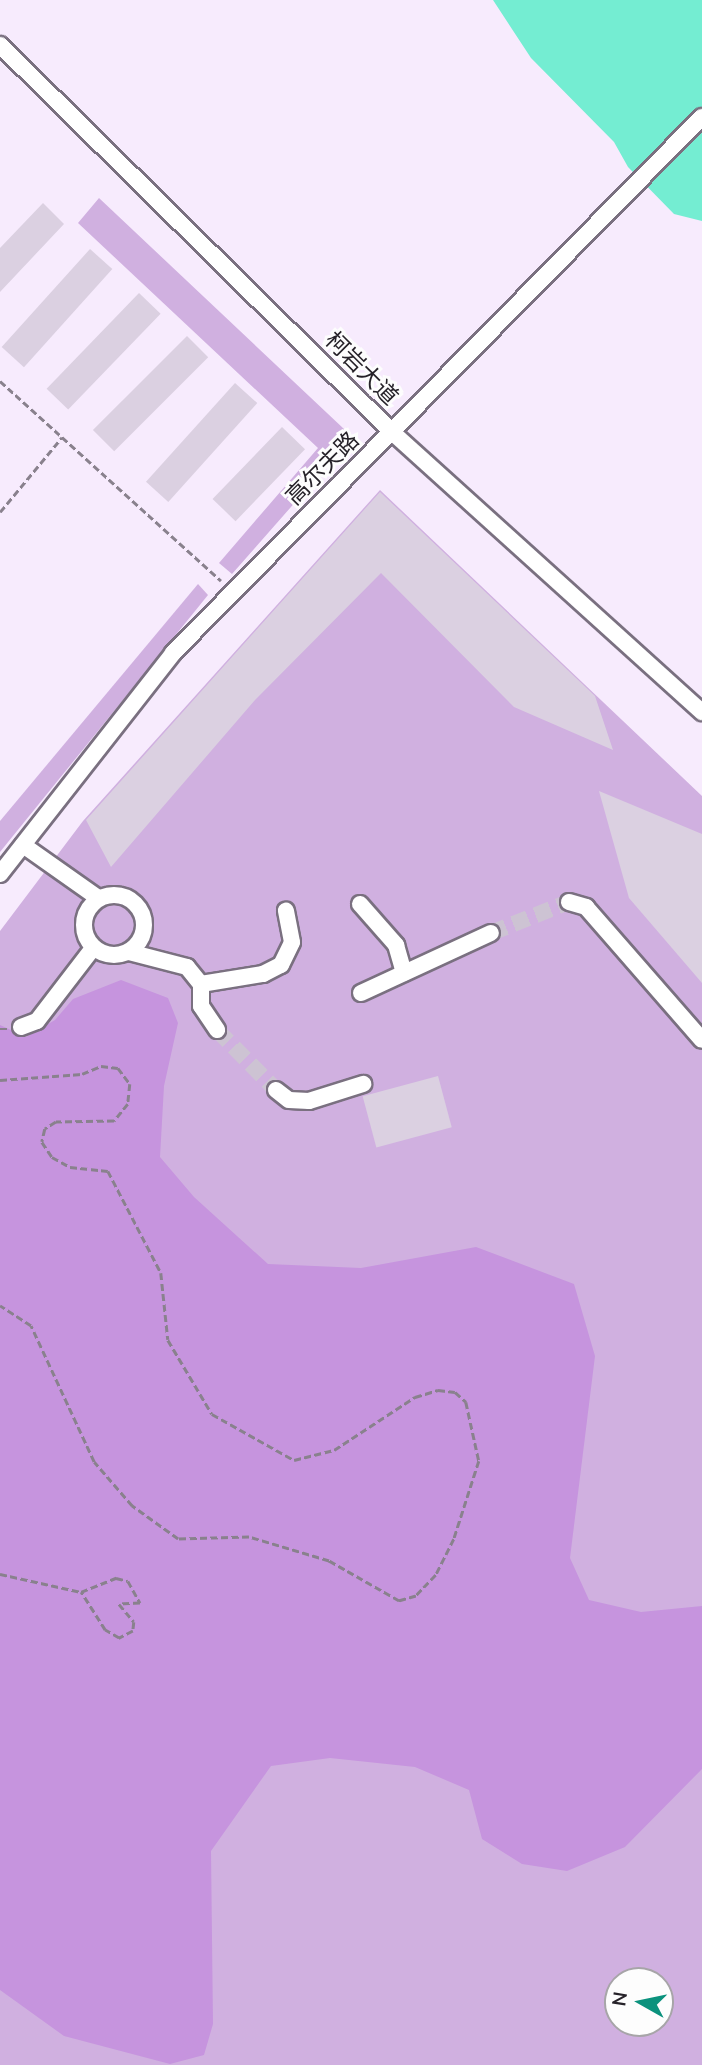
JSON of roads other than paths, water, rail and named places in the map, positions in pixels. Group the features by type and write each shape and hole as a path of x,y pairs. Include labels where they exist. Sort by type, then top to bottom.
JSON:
{"street":[{"name":"柯岩大道","path":"0,45 392,432 702,712"},
{"name":"高尔夫路","path":"0,874 173,653 702,117"},
{"path":"23,845 98,898"},
{"path":"129,952 142,937 139,910 117,894 98,898 85,912 84,931 93,948 111,956 129,952 187,967 201,984 201,1006 217,1030"},
{"path":"569,902 586,907 702,1040"},
{"path":"360,904 397,945 404,973"},
{"path":"201,984 263,974 281,965 292,942 286,911"},
{"path":"361,993 491,933"},
{"path":"21,1027 37,1021 93,948"},
{"path":"276,1090 289,1100 309,1101 363,1084"}],"tunnel":[{"path":"491,933 569,902"},
{"path":"217,1030 276,1090"}]}
